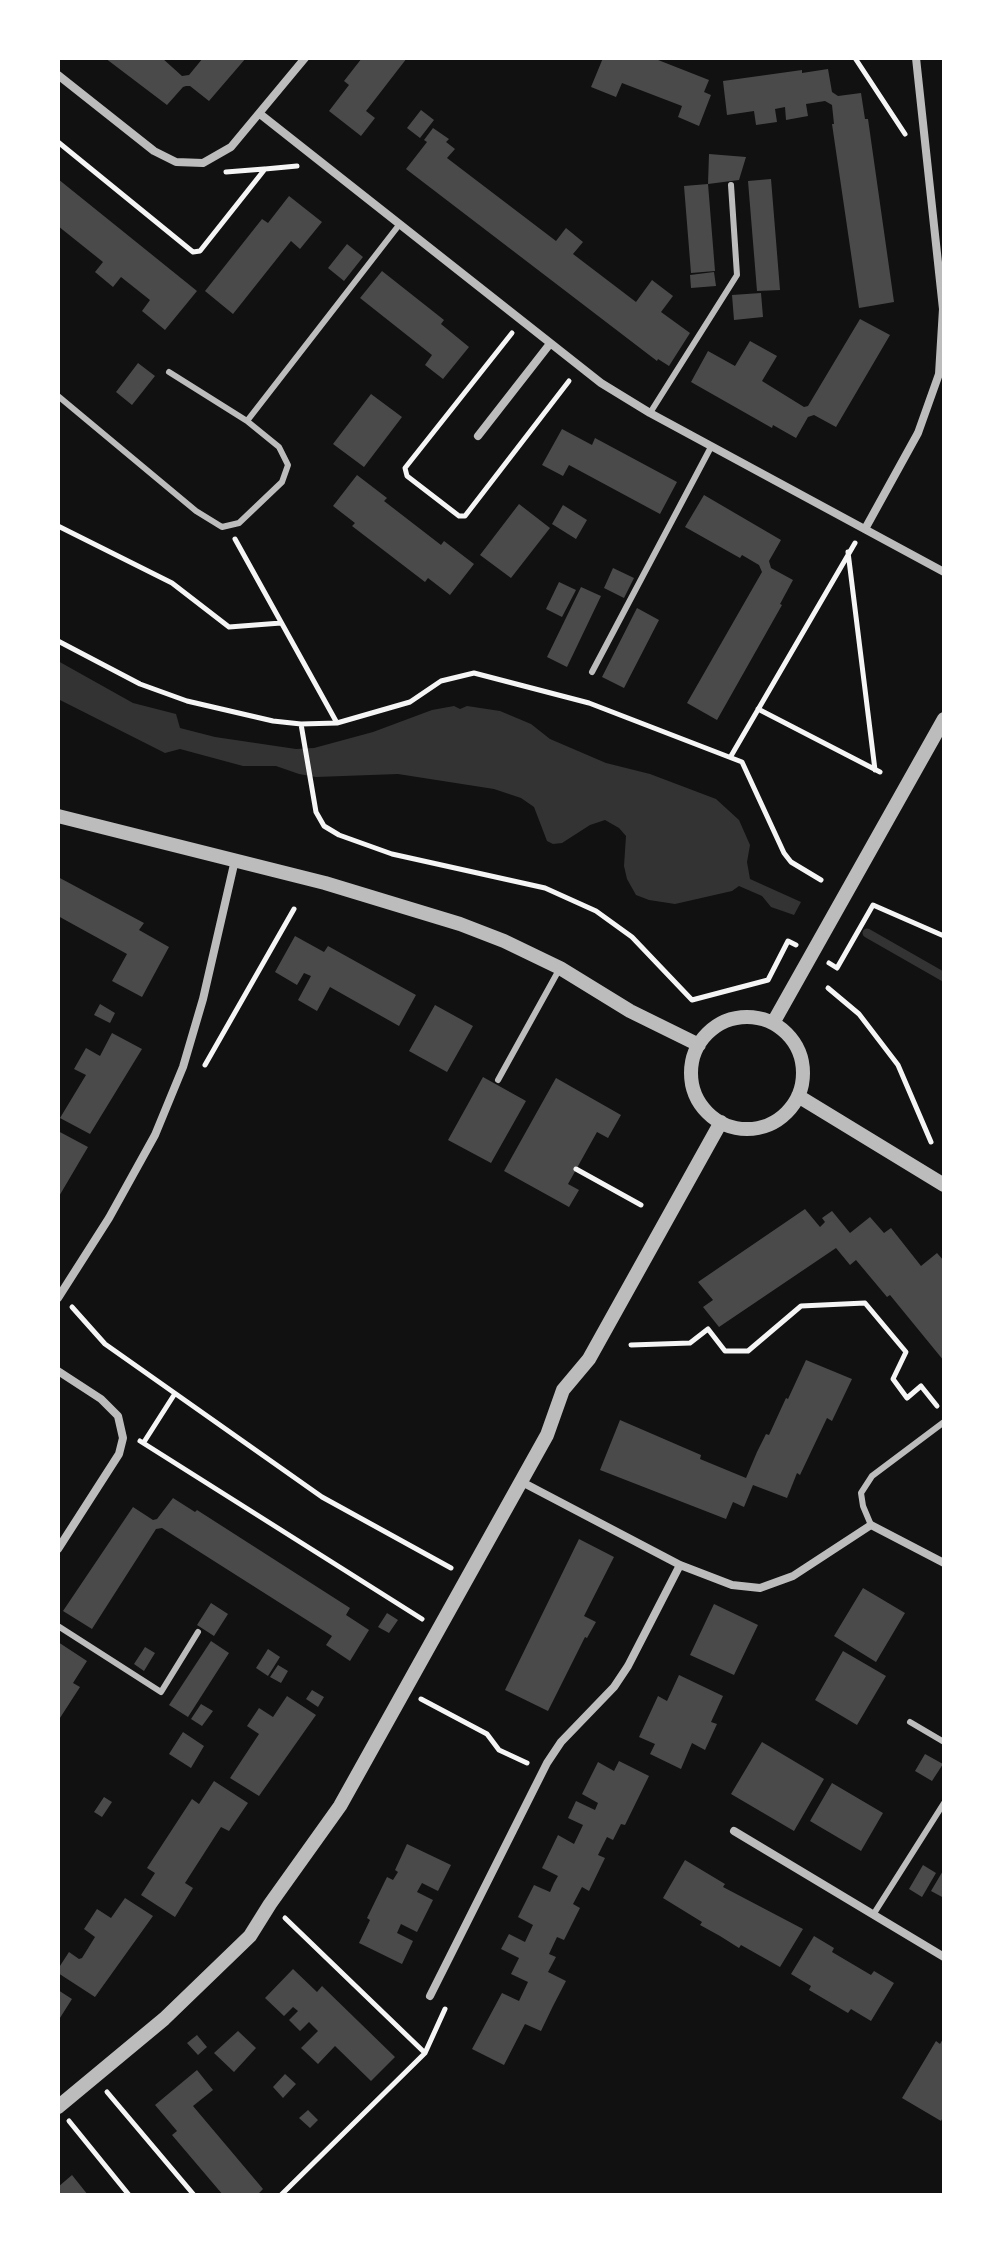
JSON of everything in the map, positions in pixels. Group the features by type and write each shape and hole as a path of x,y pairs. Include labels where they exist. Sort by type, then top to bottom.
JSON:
{"street":[{"path":"58,75 154,151 176,162 203,163 231,147 305,58"},
{"path":"865,529 918,433 939,374 943,309 916,58"},
{"path":"260,114 601,383 711,447 944,572"},
{"path":"478,436 549,345"},
{"path":"773,1023 944,719"},
{"path":"58,816 325,883 460,924 560,968 630,1011 699,1045"},
{"path":"59,1297 109,1218 155,1135 183,1067 203,999 235,860"},
{"path":"740,1017 773,1023 787,1033 797,1047 803,1080 798,1096 788,1111 773,1122 756,1128 738,1128 721,1122 699,1102 693,1088 691,1074 699,1045 716,1027 740,1017"},
{"path":"798,1096 944,1185"},
{"path":"62,2113 93,2076 164,2019 250,1936 340,1806 547,1435 563,1390 589,1359 721,1122"},
{"path":"58,1371 101,1399 118,1416 123,1438 119,1454 58,1549"},
{"path":"520,1481 680,1565 732,1585 760,1588 793,1576 871,1525 944,1563"},
{"path":"430,1996 543,1770 561,1742 614,1687 680,1565"},
{"path":"734,1831 944,1957"}],"lane":[{"path":"650,413 737,275 731,185"},
{"path":"247,421 399,225"},
{"path":"58,396 196,511 222,527 239,523 282,482 288,465 279,447 247,421 169,372"},
{"path":"592,672 711,447"},
{"path":"498,1080 560,968"},
{"path":"871,1525 861,1493 872,1476 944,1422"},
{"path":"58,1626 161,1692 198,1632"},
{"path":"910,1722 944,1742"},
{"path":"873,1915 944,1803"}],"path":[{"path":"855,58 928,169"},
{"path":"58,142 193,252 200,251 265,169"},
{"path":"221,172 298,166"},
{"path":"230,525 235,540 337,723"},
{"path":"58,526 172,583 229,627 281,623"},
{"path":"731,756 848,552 865,529"},
{"path":"758,709 878,771 848,552"},
{"path":"58,641 140,684 187,701 273,721 337,723 410,702 441,681 474,673 589,703 742,762 784,853 791,862 821,880"},
{"path":"301,724 316,812 324,826 339,835 392,854 545,888 596,911 632,937 692,1000 768,980 788,941"},
{"path":"825,961 837,968 873,905 944,936"},
{"path":"200,1074 294,909"},
{"path":"828,988 859,1014 898,1065 931,1142"},
{"path":"576,1169 641,1205"},
{"path":"59,1297 105,1344 322,1497 468,1577"},
{"path":"631,1345 690,1343 708,1329 725,1351 748,1351 801,1306 865,1303 906,1352 893,1379 907,1398 921,1386 944,1413"},
{"path":"144,1442 174,1395"},
{"path":"123,1438 144,1442 440,1630"},
{"path":"406,1691 487,1734 499,1750 543,1770"},
{"path":"270,1904 425,2053"},
{"path":"281,2195 425,2053 446,2007 430,1996"},
{"path":"93,2076 194,2195"},
{"path":"62,2113 129,2195"}],"shaded area":[{"path":"58,661 133,703 176,714 180,728 215,737 296,749 314,748 373,732 432,710 467,706 500,711 531,724 550,739 606,763 650,774 716,799 739,820 750,845 747,862 750,879 801,902 794,915 771,907 762,896 739,886 732,891 675,904 649,900 636,895 627,879 624,866 626,836 619,828 605,820 590,825 562,843 553,844 547,841 534,807 521,798 494,789 398,774 316,777 276,766 243,766 180,749 165,753 58,699"}],"building":[{"path":"105,58 162,58 182,76 189,75 203,58 246,58 209,101 186,86 167,105"},
{"path":"362,58 407,58 366,111 375,118 361,136 329,111 349,85 344,81"},
{"path":"603,58 653,58 709,80 704,92 711,95 699,126 678,117 682,106 622,83 616,97 591,87"},
{"path":"828,69 832,92 838,96 861,93 865,119 868,119 894,302 859,308 832,124 832,105 825,101 806,104 808,116 786,120 785,107 775,109 777,122 756,125 754,111 727,115 723,81"},
{"path":"421,110 434,120 420,138 407,128"},
{"path":"433,128 449,139 446,142 455,149 447,158 556,241 566,228 583,242 573,254 636,302 652,280 673,296 661,312 690,333 669,366 657,361 406,169 427,142 424,140"},
{"path":"709,154 746,157 739,180 708,184"},
{"path":"58,179 197,291 165,330 142,311 150,300 121,277 113,287 95,272 103,262 58,226"},
{"path":"771,179 780,290 757,291 748,181"},
{"path":"708,184 715,271 691,273 684,186"},
{"path":"289,196 322,222 300,249 291,241 233,314 205,291 262,219 268,223"},
{"path":"347,244 363,257 344,281 328,268"},
{"path":"382,271 444,320 441,324 469,347 443,379 425,365 432,355 360,298"},
{"path":"714,272 716,286 691,288 690,275"},
{"path":"761,293 763,317 734,320 732,295"},
{"path":"860,319 890,335 836,427 814,415 808,417 796,438 773,425 772,428 691,382 708,351 735,366 750,341 777,356 762,381 804,407 808,406"},
{"path":"138,363 155,376 132,405 116,392"},
{"path":"371,394 402,417 364,467 333,444"},
{"path":"562,429 592,445 595,438 677,482 660,514 569,465 563,476 542,465"},
{"path":"357,475 387,498 384,501 441,545 444,541 474,564 450,595 428,578 425,582 352,526 355,523 333,506"},
{"path":"704,495 781,540 769,561 771,568 793,580 717,720 687,703 762,572 759,565 742,555 740,558 685,527"},
{"path":"519,504 550,528 511,578 480,555"},
{"path":"563,505 587,520 576,539 552,524"},
{"path":"613,568 634,578 624,598 604,588"},
{"path":"559,582 576,590 562,617 546,609"},
{"path":"581,587 601,596 567,667 547,657"},
{"path":"637,608 659,620 624,688 602,677"},
{"path":"58,877 144,923 139,930 169,947 142,997 112,981 127,954 58,916"},
{"path":"295,936 324,952 328,946 416,995 399,1026 330,987 317,1011 298,1000 311,976 304,973 297,985 275,972"},
{"path":"100,1004 115,1013 110,1023 94,1015"},
{"path":"435,1005 473,1026 447,1072 409,1051"},
{"path":"112,1033 142,1049 90,1134 60,1118 86,1075 74,1069 86,1048 100,1056"},
{"path":"483,1077 526,1101 491,1163 448,1140"},
{"path":"556,1078 621,1115 608,1138 597,1132 568,1184 579,1190 569,1207 504,1171"},
{"path":"58,1131 88,1147 58,1198"},
{"path":"805,1209 820,1227 825,1222 822,1218 832,1211 850,1233 870,1217 884,1233 891,1228 921,1266 937,1253 944,1261 944,1361 890,1295 887,1297 856,1260 850,1265 836,1248 719,1327 703,1307 713,1300 698,1282"},
{"path":"806,1360 852,1379 832,1421 827,1418 787,1498 753,1485 744,1507 733,1502 726,1519 600,1470 620,1420 746,1478"},
{"path":"173,1498 195,1512 197,1510 350,1608 346,1615 369,1630 350,1661 326,1645 332,1636 162,1528 156,1529 92,1629 63,1611 133,1507 153,1520"},
{"path":"579,1539 614,1557 584,1616 596,1622 585,1637 548,1711 505,1690"},
{"path":"863,1588 905,1613 876,1662 834,1636"},
{"path":"211,1603 228,1614 214,1636 197,1625"},
{"path":"714,1604 758,1625 734,1675 690,1655"},
{"path":"387,1613 398,1620 389,1633 378,1627"},
{"path":"211,1641 229,1653 188,1717 169,1705"},
{"path":"58,1642 87,1661 73,1683 80,1687 58,1721"},
{"path":"145,1647 155,1653 144,1671 134,1664"},
{"path":"268,1649 280,1657 268,1676 256,1668"},
{"path":"843,1651 886,1676 857,1725 815,1700"},
{"path":"278,1665 288,1671 281,1683 270,1677"},
{"path":"679,1675 723,1696 711,1722 717,1724 705,1750 692,1743 681,1769 650,1754 655,1744 639,1737 658,1696 667,1701"},
{"path":"312,1690 324,1697 318,1707 306,1699"},
{"path":"287,1696 316,1715 259,1796 230,1778 259,1734 247,1726 259,1708 273,1717"},
{"path":"201,1704 213,1711 202,1726 191,1719"},
{"path":"183,1732 204,1746 191,1768 169,1754"},
{"path":"762,1742 824,1779 794,1831 731,1794"},
{"path":"925,1754 943,1764 932,1781 915,1771"},
{"path":"619,1761 649,1776 625,1825 621,1824 613,1840 607,1837 598,1855 605,1858 589,1891 582,1887 573,1904 580,1908 564,1940 557,1937 549,1954 556,1957 548,1972 566,1981 541,2031 525,2024 504,2065 472,2049 502,1993 519,2001 528,1982 511,1974 519,1958 501,1949 509,1934 525,1942 533,1925 518,1917 534,1885 550,1892 558,1876 542,1868 558,1835 574,1844 583,1825 568,1818 576,1801 595,1810 598,1803 582,1794 598,1762 614,1771"},
{"path":"214,1781 248,1803 229,1831 221,1827 185,1883 193,1888 175,1917 141,1895 155,1873 147,1868 192,1799 199,1804"},
{"path":"832,1783 883,1813 861,1851 810,1821"},
{"path":"104,1797 112,1802 102,1817 94,1812"},
{"path":"407,1844 451,1865 438,1891 422,1883 417,1892 433,1900 417,1932 401,1924 397,1933 413,1941 402,1964 359,1943 387,1877 393,1880 398,1872 395,1870"},
{"path":"685,1860 725,1884 723,1887 803,1929 780,1967 700,1925 702,1922 663,1898"},
{"path":"923,1865 936,1873 922,1897 909,1889"},
{"path":"944,1869 944,1898 931,1891"},
{"path":"125,1898 153,1916 95,1997 58,1973 58,1969 69,1952 82,1958 95,1937 84,1929 97,1909 111,1918"},
{"path":"814,1936 834,1948 832,1952 871,1975 874,1971 894,1983 871,2021 851,2009 848,2013 809,1990 811,1986 791,1974"},
{"path":"293,1969 317,1992 322,1986 395,2057 371,2081 335,2046 318,2064 301,2048 318,2031 309,2022 300,2031 289,2020 298,2011 293,2007 284,2016 265,1998"},
{"path":"58,1990 72,1999 58,2021"},
{"path":"238,2031 256,2048 234,2072 214,2053"},
{"path":"197,2035 207,2047 198,2055 187,2043"},
{"path":"944,2037 944,2115 941,2121 902,2098 936,2041 940,2044"},
{"path":"197,2070 213,2090 193,2106 263,2189 257,2195 223,2195 172,2135 177,2131 155,2105"},
{"path":"285,2074 296,2084 283,2098 273,2087"},
{"path":"308,2110 318,2120 310,2128 299,2118"},
{"path":"72,2175 88,2195 58,2195 58,2187"}],"waterway":[{"path":"867,933 944,977"}]}
